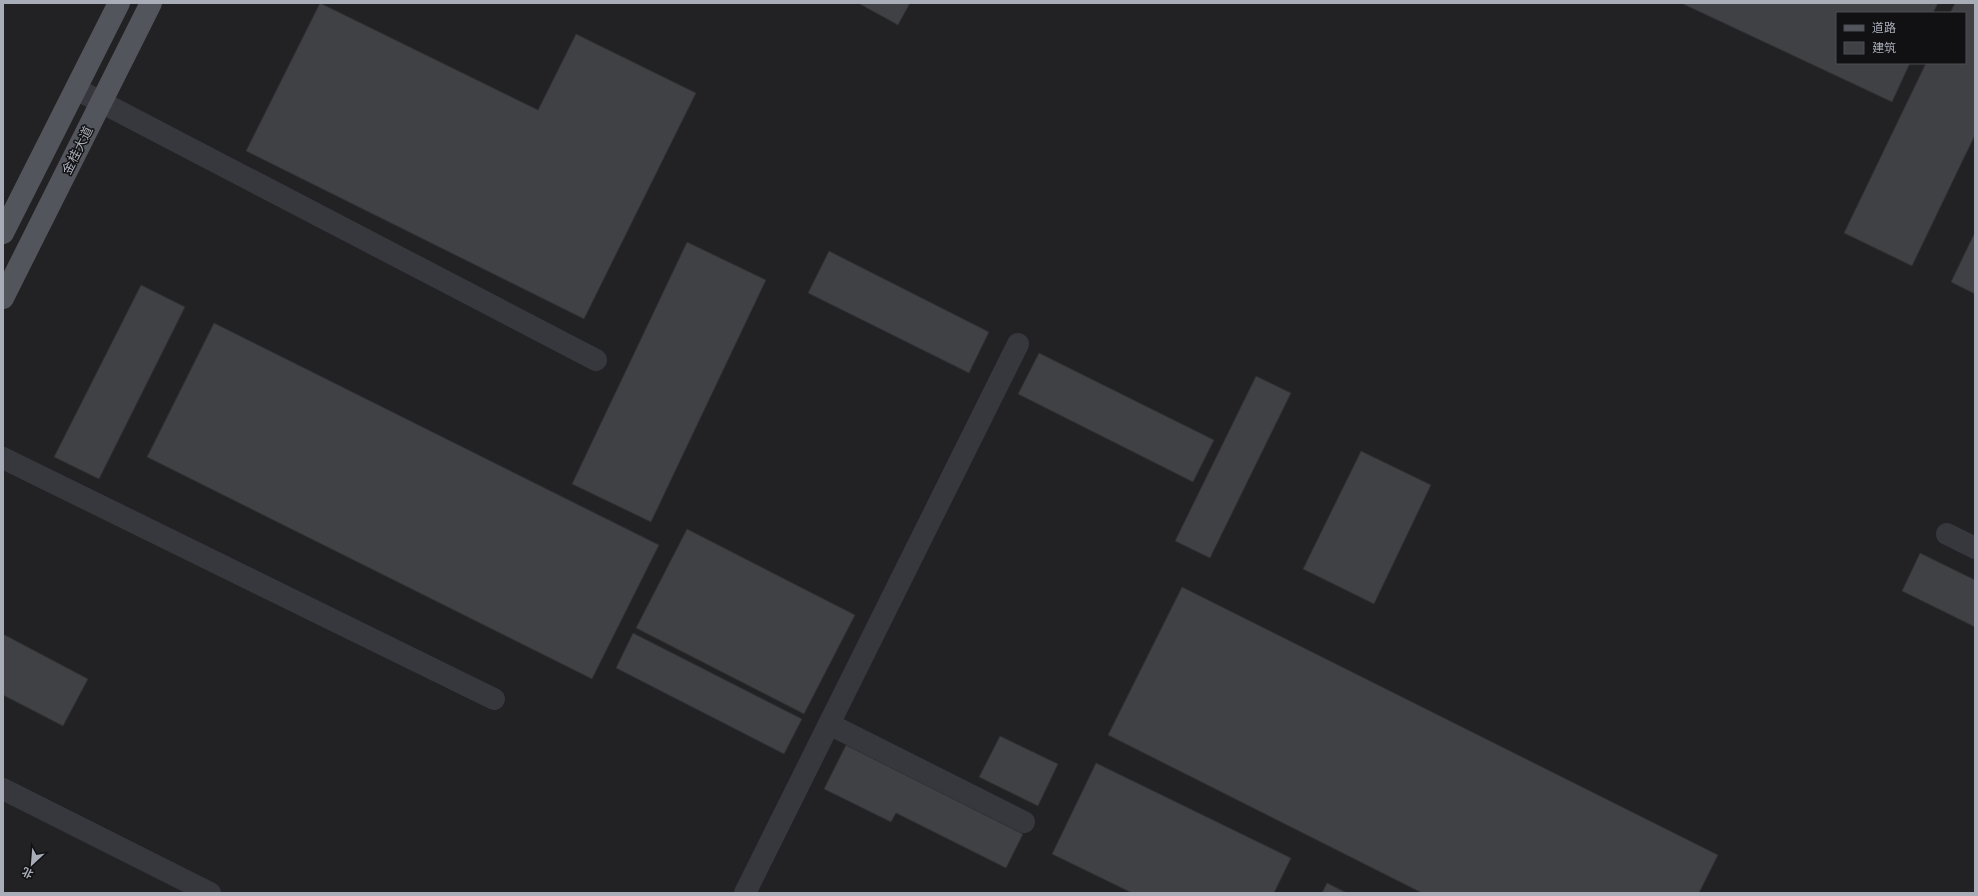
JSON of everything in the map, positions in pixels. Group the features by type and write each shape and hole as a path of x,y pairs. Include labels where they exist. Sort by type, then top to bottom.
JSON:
{"main road":[{"path":"3,233 119,3"},
{"name":"金桂大道","path":"3,298 152,3"}],"street":[{"path":"76,89 596,360"},
{"path":"745,893 1018,344"},
{"path":"3,458 494,699"},
{"path":"1947,534 1975,548"},
{"path":"829,724 1024,822"},
{"path":"3,789 210,893"}],"shaded area":[{"path":"3,3 1975,3 1975,893 3,893"}],"building":[{"path":"320,3 538,110 576,34 696,93 584,319 246,151"},
{"path":"858,3 910,3 898,25"},
{"path":"1681,3 1938,3 1934,12 1836,12 1836,64 1910,64 1892,102"},
{"path":"1955,3 1975,3 1975,135 1912,266 1844,233 1926,64 1966,64 1966,12 1950,12"},
{"path":"1975,232 1975,294 1951,282"},
{"path":"687,242 766,280 651,522 572,484"},
{"path":"829,251 989,332 969,373 808,293"},
{"path":"141,285 185,307 99,479 54,457"},
{"path":"214,323 659,545 592,679 147,457"},
{"path":"1039,353 1214,440 1193,482 1018,394"},
{"path":"1256,376 1291,393 1210,558 1175,541"},
{"path":"1361,451 1431,485 1374,604 1303,569"},
{"path":"687,529 855,615 804,714 636,628"},
{"path":"1920,553 1975,580 1975,627 1902,591"},
{"path":"1182,587 1718,855 1699,893 1422,893 1108,735"},
{"path":"633,633 802,719 784,754 616,668"},
{"path":"3,634 88,679 63,726 3,695"},
{"path":"1000,736 1058,764 1038,806 979,777"},
{"path":"846,745 1023,834 1006,868 896,813 891,822 824,789"},
{"path":"1096,763 1291,858 1274,893 1132,893 1052,854"},
{"path":"1327,883 1347,893 1322,893"}]}
